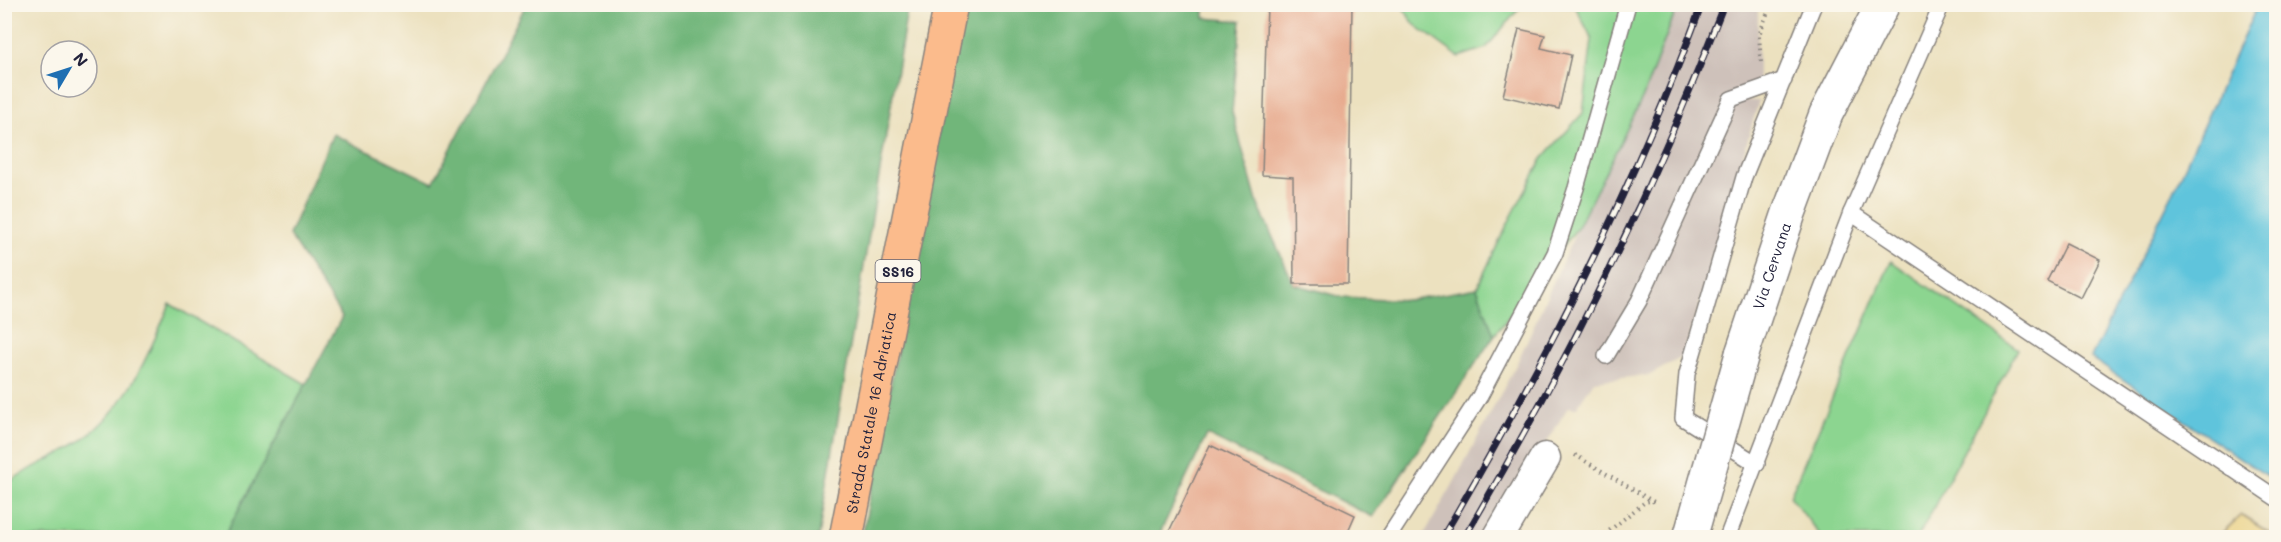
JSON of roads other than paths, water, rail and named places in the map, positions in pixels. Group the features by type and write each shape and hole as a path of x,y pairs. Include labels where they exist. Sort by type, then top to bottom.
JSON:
{"main road":[{"name":"Strada Statale 16 Adriatica","path":"846,537 951,4"}],"street":[{"name":"Via Cervana","path":"1690,537 1742,354 1789,213 1826,114 1883,4"},
{"path":"1498,537 1556,454"}],"lane":[{"path":"1388,537 1480,396 1555,253 1576,189 1628,4"},
{"path":"1757,464 1683,418 1688,374 1724,240 1744,177 1814,4"},
{"path":"1727,537 1757,464 1851,213 1942,4"},
{"path":"1606,356 1639,301 1731,99 1784,80"},
{"path":"1851,213 2277,498"}],"water":[{"path":"2258,4 2276,5 2276,482 2091,358 2173,193"}],"railway":[{"path":"1442,538 1516,409 1584,277 1646,142 1702,4"},
{"path":"1464,538 1538,408 1606,277 1668,142 1724,4"}]}
